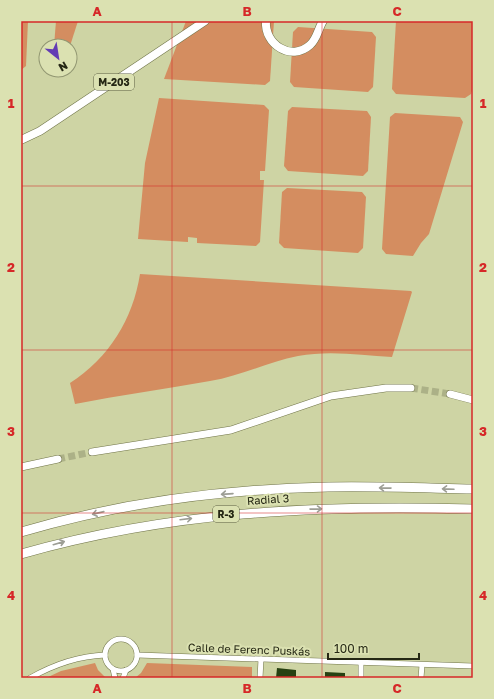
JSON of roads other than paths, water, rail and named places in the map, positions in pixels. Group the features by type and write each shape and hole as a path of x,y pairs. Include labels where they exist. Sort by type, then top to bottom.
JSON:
{"highway":[{"name":"Radial 3","path":"21,532 107,511 216,494 328,487 473,489"},
{"name":"Radial 3","path":"21,554 64,542 167,521 219,515 291,509 473,509"}],"main road":[{"name":"M-203","path":"21,140 40,132 205,21"},
{"path":"266,21 267,33 271,42 278,48 288,52 300,51 310,46 317,37 321,23"}],"street":[{"path":"92,452 231,430 331,396 386,388 411,388"},
{"path":"450,394 473,400"},
{"path":"21,467 58,459"},
{"path":"115,678 113,669 107,663 105,655 106,650 112,642 122,639 131,642 137,656 134,664 126,670 123,678"},
{"path":"30,678 50,667 70,660 105,655"},
{"name":"Calle de Ferenc Puskás","path":"137,656 473,666"},
{"path":"260,678 261,659"},
{"path":"361,663 361,678"},
{"path":"421,678 422,665"},
{"path":"113,669 126,670"}],"tunnel":[{"path":"411,388 450,394"},
{"path":"58,459 92,452"}]}
